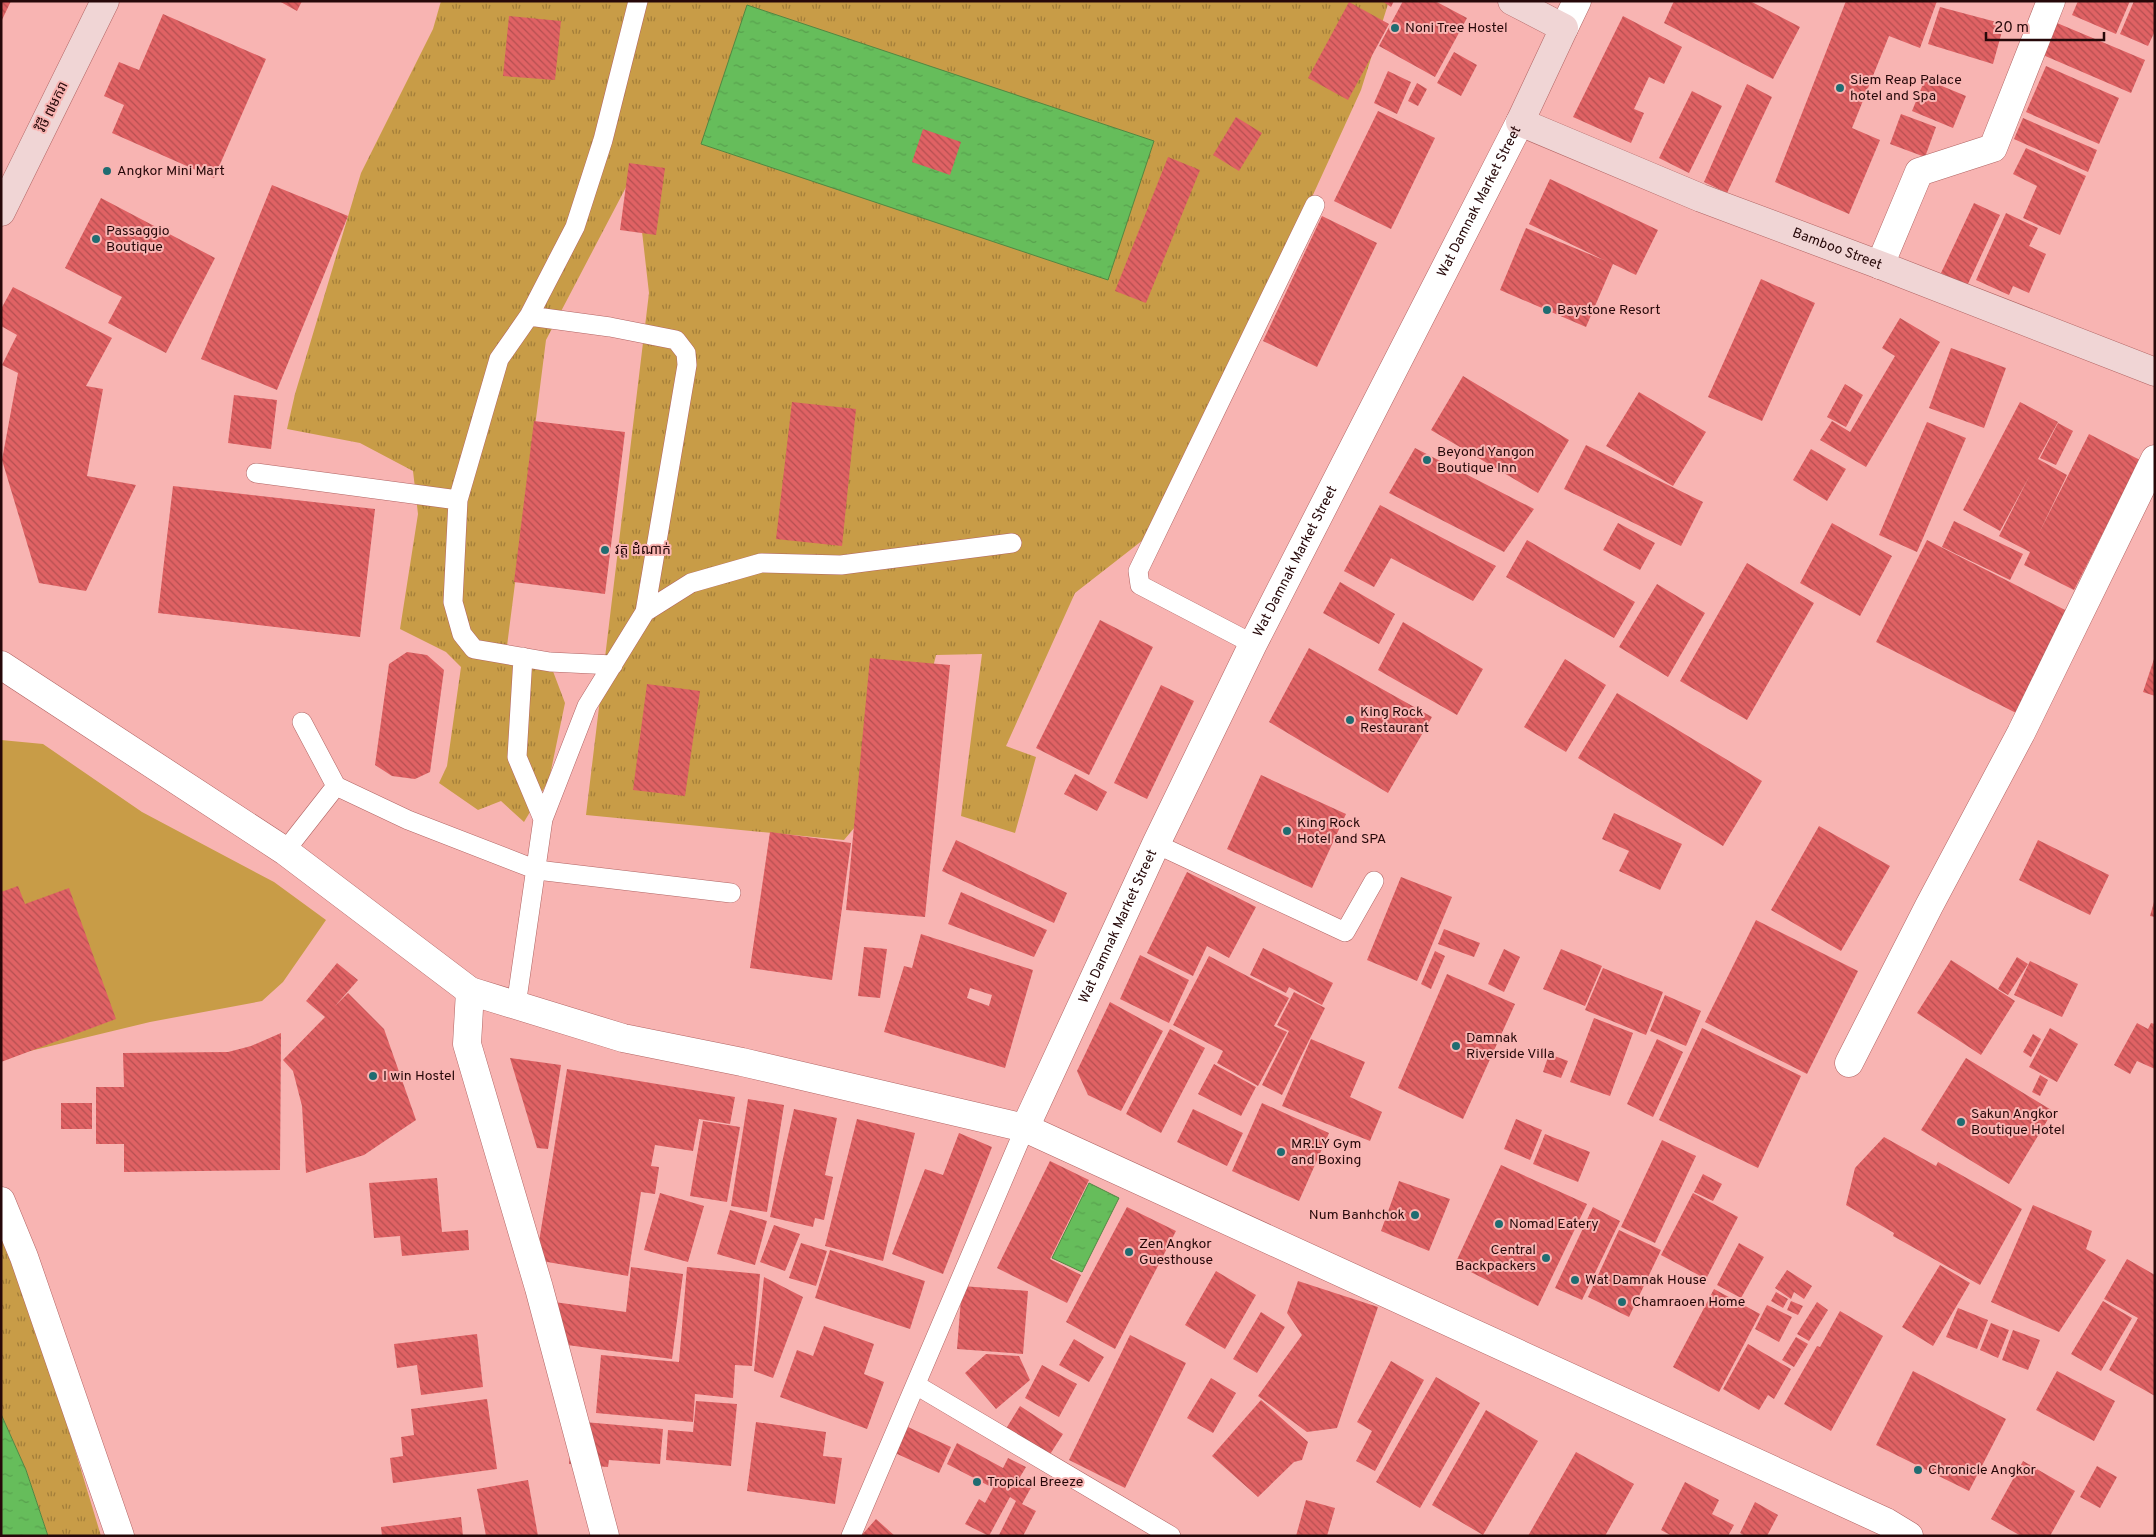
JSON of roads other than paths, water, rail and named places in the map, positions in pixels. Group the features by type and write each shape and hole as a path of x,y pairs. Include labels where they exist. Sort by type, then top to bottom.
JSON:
{"street":[{"name":"វិថី ៧មករា","path":"1,212 105,1"},
{"path":"1512,1 1564,28"},
{"name":"Wat Damnak Market Street","path":"1025,1128 1156,844 1254,644 1520,122 1577,1"},
{"path":"1880,265 1919,172 1993,148 2051,1"},
{"name":"Bamboo Street","path":"1520,122 1700,198 1880,265 2155,372"},
{"path":"1849,1063 1929,906 2021,733 2155,459"},
{"path":"1,665 285,851 470,991 623,1038 742,1062 1025,1128 1882,1529 1909,1536"},
{"path":"470,991 467,1044 539,1288 605,1536"},
{"path":"1,1201 24,1256 120,1536"}],"lane":[{"path":"613,665 550,662 474,649 462,634 453,602 458,500 500,359 529,316 575,227 603,140 638,1"},
{"path":"1254,644 1140,585 1138,572 1315,205"},
{"path":"516,1006 543,819 587,706 646,612 687,365 686,353 676,340 610,327 529,316"},
{"path":"256,473 458,500"},
{"path":"646,612 691,583 761,563 841,565 1012,543"},
{"path":"523,657 518,756 543,819"},
{"path":"302,722 336,786 408,820 537,870 731,893"},
{"path":"285,851 336,786"},
{"path":"1156,844 1345,932 1374,881"},
{"path":"851,1536 1025,1128"},
{"path":"916,1385 1171,1536"}],"water":[{"path":"747,5 1154,141 1108,280 701,144"},
{"path":"1089,1183 1119,1198 1082,1272 1052,1258"},
{"path":"1,1414 26,1470 48,1536 1,1536"}],"place":[{"name":"Noni Tree Hostel","path":"1395,28"},
{"name":"Siem Reap Palace hotel and Spa","path":"1840,88"},
{"name":"Angkor Mini Mart","path":"107,171"},
{"name":"Passaggio Boutique","path":"96,239"},
{"name":"Baystone Resort","path":"1547,310"},
{"name":"Beyond Yangon Boutique Inn","path":"1427,460"},
{"name":"វត្ត ដំំណាក់","path":"605,550"},
{"name":"King Rock Restaurant","path":"1350,720"},
{"name":"King Rock Hotel and SPA","path":"1287,831"},
{"name":"Damnak Riverside Villa","path":"1456,1046"},
{"name":"I win Hostel","path":"373,1076"},
{"name":"Sakun Angkor Boutique Hotel","path":"1961,1122"},
{"name":"MR.LY Gym and Boxing","path":"1281,1152"},
{"name":"Num Banhchok","path":"1415,1215"},
{"name":"Nomad Eatery","path":"1499,1224"},
{"name":"Zen Angkor Guesthouse","path":"1129,1252"},
{"name":"Central Backpackers","path":"1546,1258"},
{"name":"Wat Damnak House","path":"1575,1280"},
{"name":"Chamraoen Home","path":"1622,1302"},
{"name":"Chronicle Angkor","path":"1918,1470"},
{"name":"Tropical Breeze","path":"977,1482"}]}
